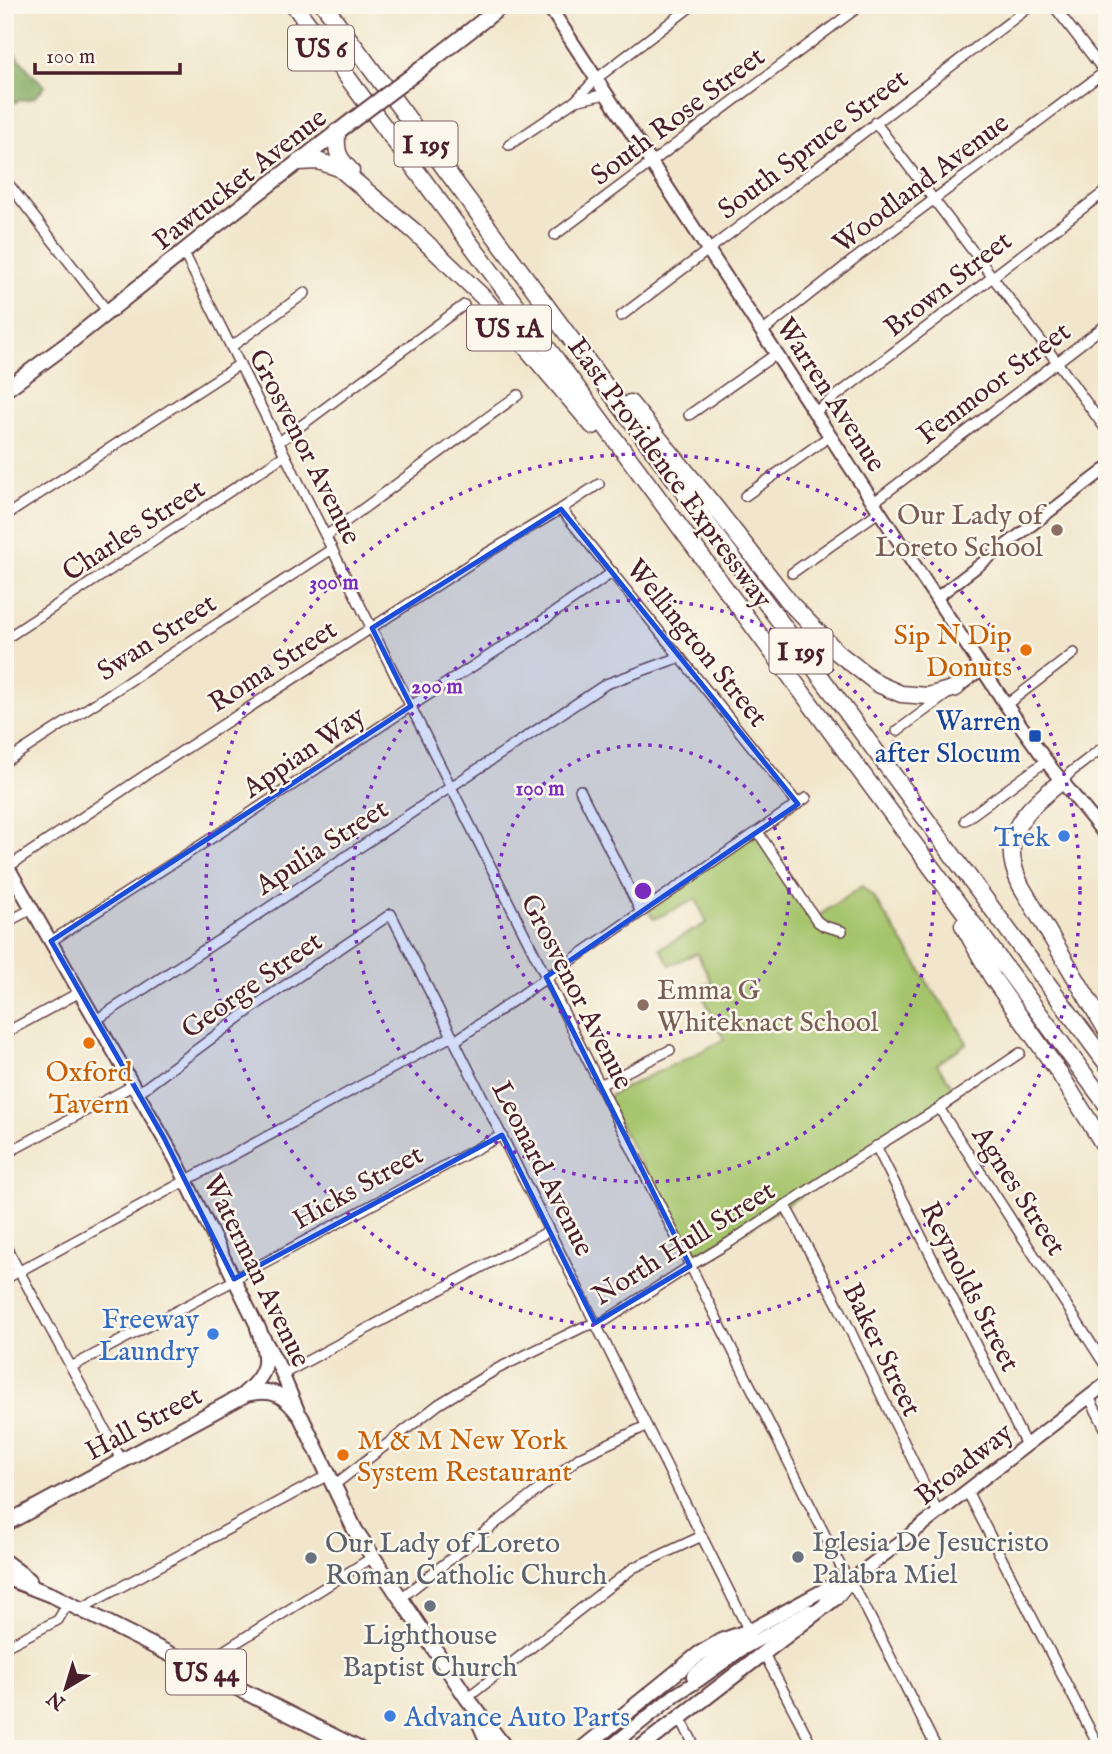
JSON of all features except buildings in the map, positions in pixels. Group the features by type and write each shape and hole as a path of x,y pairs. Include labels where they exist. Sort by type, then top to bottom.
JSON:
{"highway":[{"name":"US 6","path":"284,5 358,92"},
{"name":"East Providence Expressway","path":"294,5 1107,1105"},
{"name":"East Providence Expressway","path":"324,5 1107,1064"},
{"path":"332,5 357,51"},
{"path":"337,132 336,148 339,158 375,198"},
{"name":"US 1A","path":"299,162 318,161 344,171 423,239 484,298 687,538"},
{"path":"496,238 791,604 822,638 862,673 893,692 928,696 956,688"},
{"path":"1062,781 1030,808 1021,820 1012,844 1014,869 1026,895 1107,1031"},
{"path":"932,868 992,977 1058,1071 1107,1150"}],"main road":[{"name":"Pawtucket Avenue","path":"5,390 48,360 183,251 503,5"},
{"name":"Warren Avenue","path":"548,5 1006,705 1107,838"},
{"path":"956,688 982,668"},
{"name":"Waterman Avenue","path":"7,864 187,1181 283,1374 349,1518 467,1698"},
{"path":"240,1398 259,1379 266,1365 258,1328"},
{"name":"Broadway","path":"608,1749 675,1695 750,1645 835,1598 850,1581 1107,1383"},
{"name":"Hall Street","path":"5,1524 240,1398 258,1392 274,1392 289,1401 301,1418"},
{"path":"5,1532 26,1513"},
{"path":"5,1562 27,1580 54,1596"},
{"name":"US 44","path":"5,1577 54,1596 359,1749"},
{"name":"Broadway","path":"675,1695 701,1668 749,1631 829,1587 850,1581"},
{"path":"639,1749 835,1598"},
{"path":"582,1749 699,1654 729,1637 749,1631"},
{"path":"467,1698 490,1748"},
{"path":"467,1698 506,1749"}],"street":[{"path":"509,145 575,101 596,79 693,5"},
{"name":"South Rose Street","path":"555,235 861,5"},
{"name":"South Spruce Street","path":"621,316 1031,5"},
{"path":"1053,5 1106,72"},
{"name":"Woodland Avenue","path":"762,332 853,260 1106,72"},
{"path":"575,101 606,94"},
{"path":"875,122 1107,431"},
{"path":"7,182 108,312"},
{"name":"Brown Street","path":"815,412 1107,190"},
{"name":"Grosvenor Avenue","path":"183,251 840,1565 869,1615 937,1749"},
{"path":"231,347 305,293"},
{"path":"279,443 464,305"},
{"name":"Fenmoor Street","path":"792,573 1107,324"},
{"path":"689,415 776,354"},
{"path":"5,516 240,364"},
{"path":"326,536 518,395"},
{"path":"745,496 830,436"},
{"name":"Charles Street","path":"5,639 285,455"},
{"path":"936,598 1107,468"},
{"name":"Roma Street","path":"7,864 479,558 599,484"},
{"name":"Wellington Street","path":"561,509 680,657 802,802 758,832"},
{"name":"Swan Street","path":"5,761 332,549"},
{"name":"Appian Way","path":"51,941 240,820 613,572"},
{"path":"1006,705 1074,653"},
{"name":"Apulia Street","path":"96,1020 606,684 680,657"},
{"path":"897,731 956,688"},
{"path":"1062,781 1107,744"},
{"path":"965,820 1046,761"},
{"path":"580,790 641,912"},
{"path":"5,1279 453,1039 758,832 817,921 842,931"},
{"path":"5,923 32,909"},
{"name":"Leonard Avenue","path":"391,914 749,1631"},
{"name":"George Street","path":"5,1154 136,1089 391,914"},
{"path":"5,1033 80,992"},
{"path":"600,1085 670,1050"},
{"name":"North Hull Street","path":"5,1647 58,1620 74,1606 331,1481 439,1404 497,1369 583,1326 606,1321 939,1108 1020,1053"},
{"name":"Agnes Street","path":"939,1108 1107,1368"},
{"name":"Hicks Street","path":"71,1367 502,1135"},
{"name":"Reynolds Street","path":"876,1146 1026,1445"},
{"name":"Baker Street","path":"785,1205 838,1305 938,1513"},
{"path":"283,1374 549,1231"},
{"path":"5,1245 122,1461"},
{"path":"1088,1397 1107,1432"},
{"path":"401,1598 575,1461 646,1426"},
{"path":"967,1491 1100,1749"},
{"path":"467,1698 633,1568 702,1536"},
{"path":"216,1677 215,1660 220,1653 373,1557"},
{"path":"763,1652 814,1749"},
{"path":"678,1718 696,1749"}],"highlighted area":[{"path":"561,509 798,804 546,977 690,1266 595,1323 502,1135 234,1279 164,1138 51,941 411,706 372,628"}],"green space":[{"path":"5,42 45,86 35,97 19,100 5,108"},
{"path":"759,831 815,918 862,886 874,898 967,1043 937,1064 958,1095 694,1264 606,1098 724,1039 699,988 712,982 697,953 670,965 660,948 707,923 696,899 654,919 647,908"}],"place":[{"name":"Our Lady of Loreto School","path":"1057,530"},
{"name":"Sip N Dip Donuts","path":"1026,650"},
{"name":"Warren after Slocum","path":"1035,736"},
{"name":"Trek","path":"1064,836"},
{"name":"Emma G Whiteknact School","path":"643,1005"},
{"name":"Oxford Tavern","path":"89,1043"},
{"name":"Freeway Laundry","path":"213,1334"},
{"name":"M & M New York System Restaurant","path":"343,1455"},
{"name":"Iglesia De Jesucristo Palabra Miel","path":"798,1557"},
{"name":"Our Lady of Loreto Roman Catholic Church","path":"311,1558"},
{"name":"Lighthouse Baptist Church","path":"430,1606"},
{"name":"Advance Auto Parts","path":"390,1716"}]}
